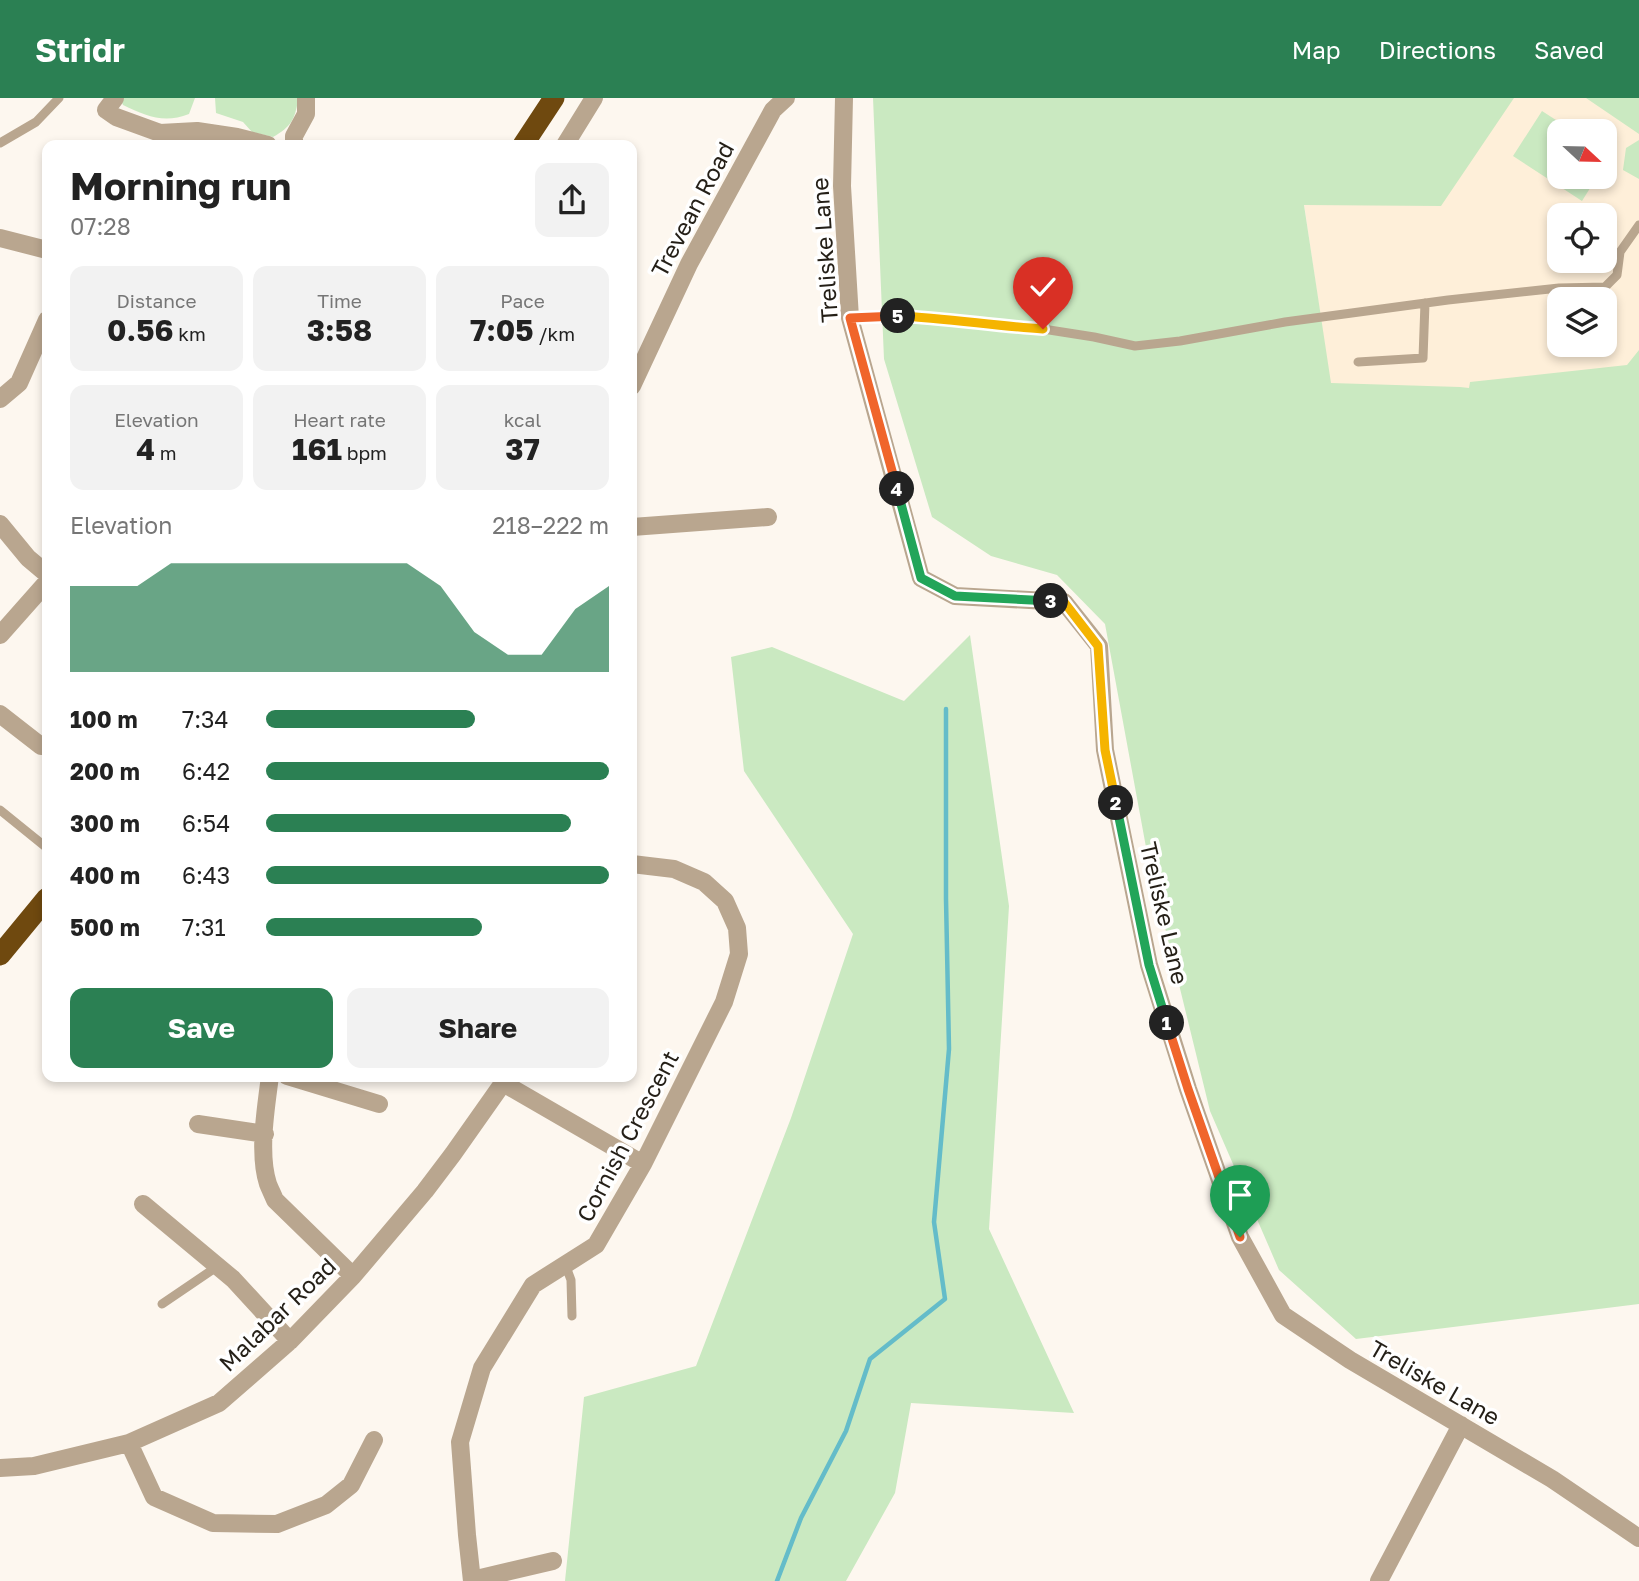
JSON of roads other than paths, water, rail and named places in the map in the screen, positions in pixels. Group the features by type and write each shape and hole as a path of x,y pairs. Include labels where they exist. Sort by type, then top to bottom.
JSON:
{"highway":[{"path":"526,140 554,98"},
{"path":"0,955 42,904"}],"street":[{"path":"116,98 106,110 116,117 160,133 197,131 249,140"},
{"path":"294,140 306,114 306,98"},
{"path":"568,140 594,98"},
{"name":"Trevean Road","path":"637,375 689,264 773,110 786,98"},
{"name":"Treliske Lane","path":"844,98 842,186 850,318 921,578 955,596 1064,602 1098,646 1105,750 1149,965 1188,1089 1240,1237 1252,1259 1283,1315 1350,1360 1552,1479 1639,1538"},
{"path":"0,238 42,249"},
{"path":"0,399 19,383 42,331"},
{"path":"637,527 768,517"},
{"path":"0,524 42,570"},
{"path":"0,635 42,588"},
{"path":"0,714 42,746"},
{"name":"Cornish Crescent","path":"472,1580 460,1442 482,1368 533,1285 596,1245 643,1164 724,1002 739,954 737,928 725,901 704,882 674,869 637,865"},
{"path":"270,1082 264,1160 268,1184 275,1200 353,1276"},
{"path":"307,1082 379,1104"},
{"name":"Malabar Road","path":"0,1468 34,1466 129,1443 219,1403 290,1341 353,1276 425,1191 504,1082"},
{"path":"508,1082 643,1164"},
{"path":"198,1124 265,1134"},
{"path":"143,1204 233,1279 290,1341"},
{"path":"1379,1581 1461,1425"},
{"path":"129,1443 155,1497 213,1523 277,1524 326,1505 351,1485 374,1440"},
{"path":"472,1580 554,1561"}],"lane":[{"path":"0,143 36,122 59,98"},
{"path":"850,318 937,318 1043,329 1135,346 1180,341 1285,322 1425,303 1559,288 1605,287 1616,275 1620,252 1639,225"},
{"path":"1358,362 1423,358 1425,303"},
{"path":"0,810 42,844"},
{"path":"565,1264 571,1280 572,1316"},
{"path":"162,1304 218,1266"}],"waterway":[{"path":"777,1581 801,1518 846,1431 870,1359 945,1299 934,1222 949,1049 946,709"}]}
